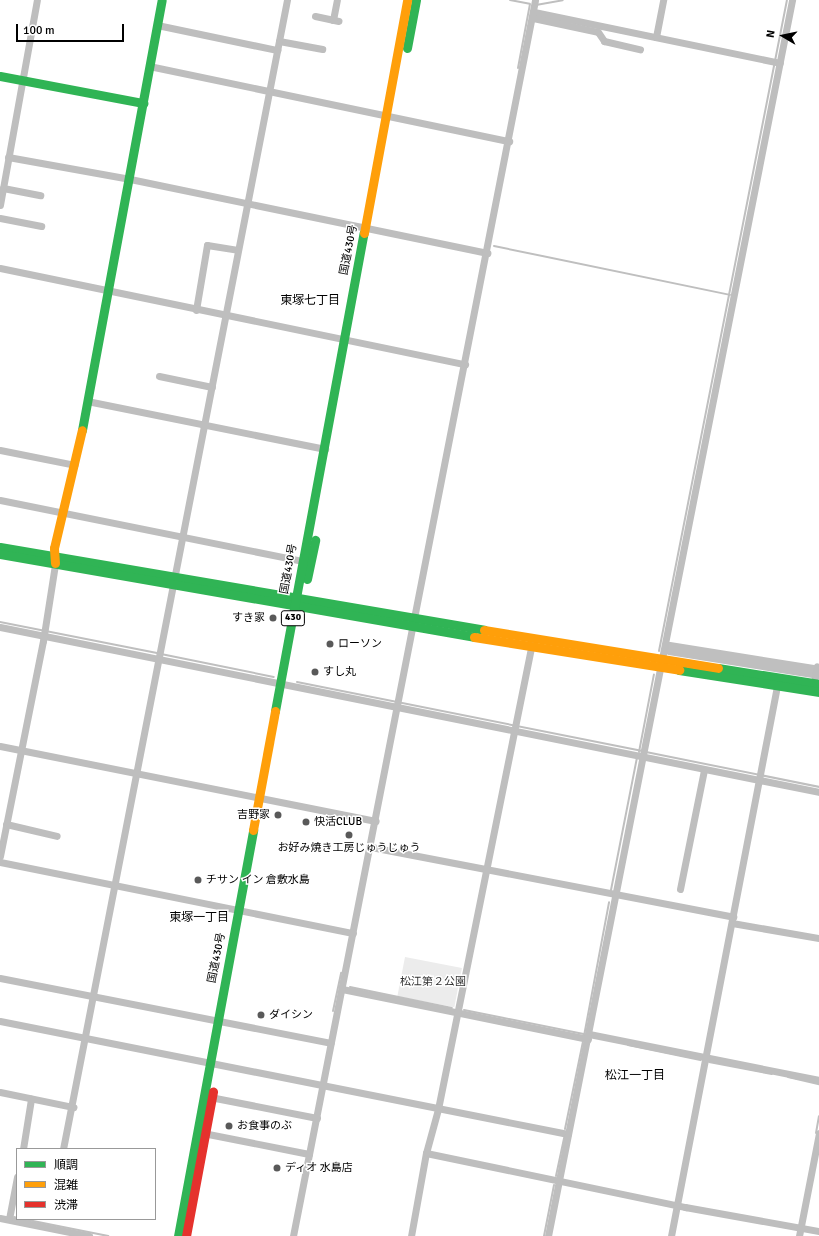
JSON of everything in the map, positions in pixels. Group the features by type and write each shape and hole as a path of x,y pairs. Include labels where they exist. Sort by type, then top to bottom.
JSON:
{"main road":[{"path":"55,560 54,548 75,465 130,179 162,0"},
{"name":"国道430号","path":"178,1236 208,1096 285,685 390,117 408,0"},
{"path":"0,76 144,103"},
{"name":"国道430号","path":"299,604 302,561 348,341"},
{"path":"0,547 55,560 299,604 662,663 778,681 816,685"},
{"path":"0,554 55,560"},
{"name":"国道430号","path":"186,1236 201,1132"}],"street":[{"path":"0,205 37,0"},
{"path":"63,1148 73,1107 287,0"},
{"path":"314,16 336,20 337,0"},
{"path":"656,38 663,0"},
{"path":"548,1236 588,1036 641,755 662,663 776,62 792,0"},
{"path":"534,8 656,38 776,62"},
{"path":"534,8 598,32 604,41 640,48"},
{"path":"293,1236 314,1118 323,1086 329,1042 342,989 351,932 371,847 373,820 414,623 462,364 506,140 534,8"},
{"path":"158,25 277,50"},
{"path":"279,41 322,49"},
{"path":"149,66 506,140"},
{"path":"8,158 130,179 484,252"},
{"path":"3,188 40,195"},
{"path":"0,218 40,226"},
{"path":"196,310 207,245 238,250"},
{"path":"0,268 108,292 462,364"},
{"path":"159,376 212,387"},
{"path":"87,401 325,449"},
{"path":"0,450 75,465"},
{"path":"0,500 302,561"},
{"path":"0,856 44,632 55,560"},
{"path":"0,627 44,632 160,656 285,685 515,727 704,770 760,777 819,792"},
{"path":"411,1236 426,1153 438,1109 532,642"},
{"path":"816,685 817,666"},
{"path":"671,1236 778,681"},
{"path":"0,746 373,820"},
{"path":"680,888 704,770"},
{"path":"6,824 58,836"},
{"path":"371,847 819,938"},
{"path":"0,862 351,932"},
{"path":"0,978 329,1042"},
{"path":"342,989 458,1012 705,1057 819,1080"},
{"path":"0,1021 568,1134"},
{"path":"0,1092 73,1107"},
{"path":"208,1096 314,1118"},
{"path":"23,1148 31,1099"},
{"path":"201,1132 307,1154"},
{"path":"799,1236 798,1228 819,1133"},
{"path":"426,1153 677,1205 819,1231"},
{"path":"9,1219 16,1183"},
{"path":"0,1218 16,1220"},
{"path":"19,1220 49,1223 56,1232 89,1236"}],"green space":[{"name":"松江第２公園","path":"405,957 462,968 454,1007 397,996"}],"waterway":[{"path":"510,0 530,4"},
{"path":"536,5 563,0"},
{"path":"659,651 787,0"},
{"path":"518,68 530,4"},
{"path":"494,246 730,295"},
{"path":"0,622 157,653"},
{"path":"669,648 819,672"},
{"path":"161,654 274,677"},
{"path":"639,752 654,674"},
{"path":"297,682 641,751"},
{"path":"646,752 819,787"},
{"path":"611,890 637,758"},
{"path":"584,1036 609,902"},
{"path":"333,1011 341,973"},
{"path":"350,987 452,1008"},
{"path":"464,1010 584,1034"},
{"path":"565,1129 583,1041"},
{"path":"628,1045 700,1060"},
{"path":"709,1062 772,1074"},
{"path":"788,1077 819,1084"},
{"path":"816,1133 819,1116"},
{"path":"556,1176 564,1137"},
{"path":"544,1236 554,1185"},
{"path":"28,1220 108,1236"}],"traffic: fast":[{"path":"82,430 162,0"},
{"path":"407,48 416,0"},
{"path":"0,76 143,103"},
{"path":"275,711 364,233"},
{"path":"307,579 315,540"},
{"path":"0,547 484,630"},
{"path":"0,554 474,637"},
{"path":"718,668 819,684"},
{"path":"679,670 819,692"},
{"path":"178,1236 253,830"}],"traffic: slow":[{"path":"364,233 407,0"},
{"path":"55,563 54,548 82,430"},
{"path":"484,630 718,668"},
{"path":"474,637 679,670"},
{"path":"253,830 275,711"}],"traffic: jam":[{"path":"186,1236 213,1092"}],"place":[{"name":"すき家","path":"273,618"},
{"name":"ローソン","path":"330,644"},
{"name":"すし丸","path":"315,672"},
{"name":"吉野家","path":"278,815"},
{"name":"快活CLUB","path":"306,822"},
{"name":"お好み焼き工房じゅうじゅう","path":"349,835"},
{"name":"チサン イン 倉敷水島","path":"198,880"},
{"name":"ダイシン","path":"261,1015"},
{"name":"お食事のぶ","path":"229,1126"},
{"name":"ディオ 水島店","path":"277,1168"}],"district":[{"name":"東塚七丁目","path":"310,301"},
{"name":"東塚一丁目","path":"199,918"},
{"name":"松江一丁目","path":"635,1076"}]}
